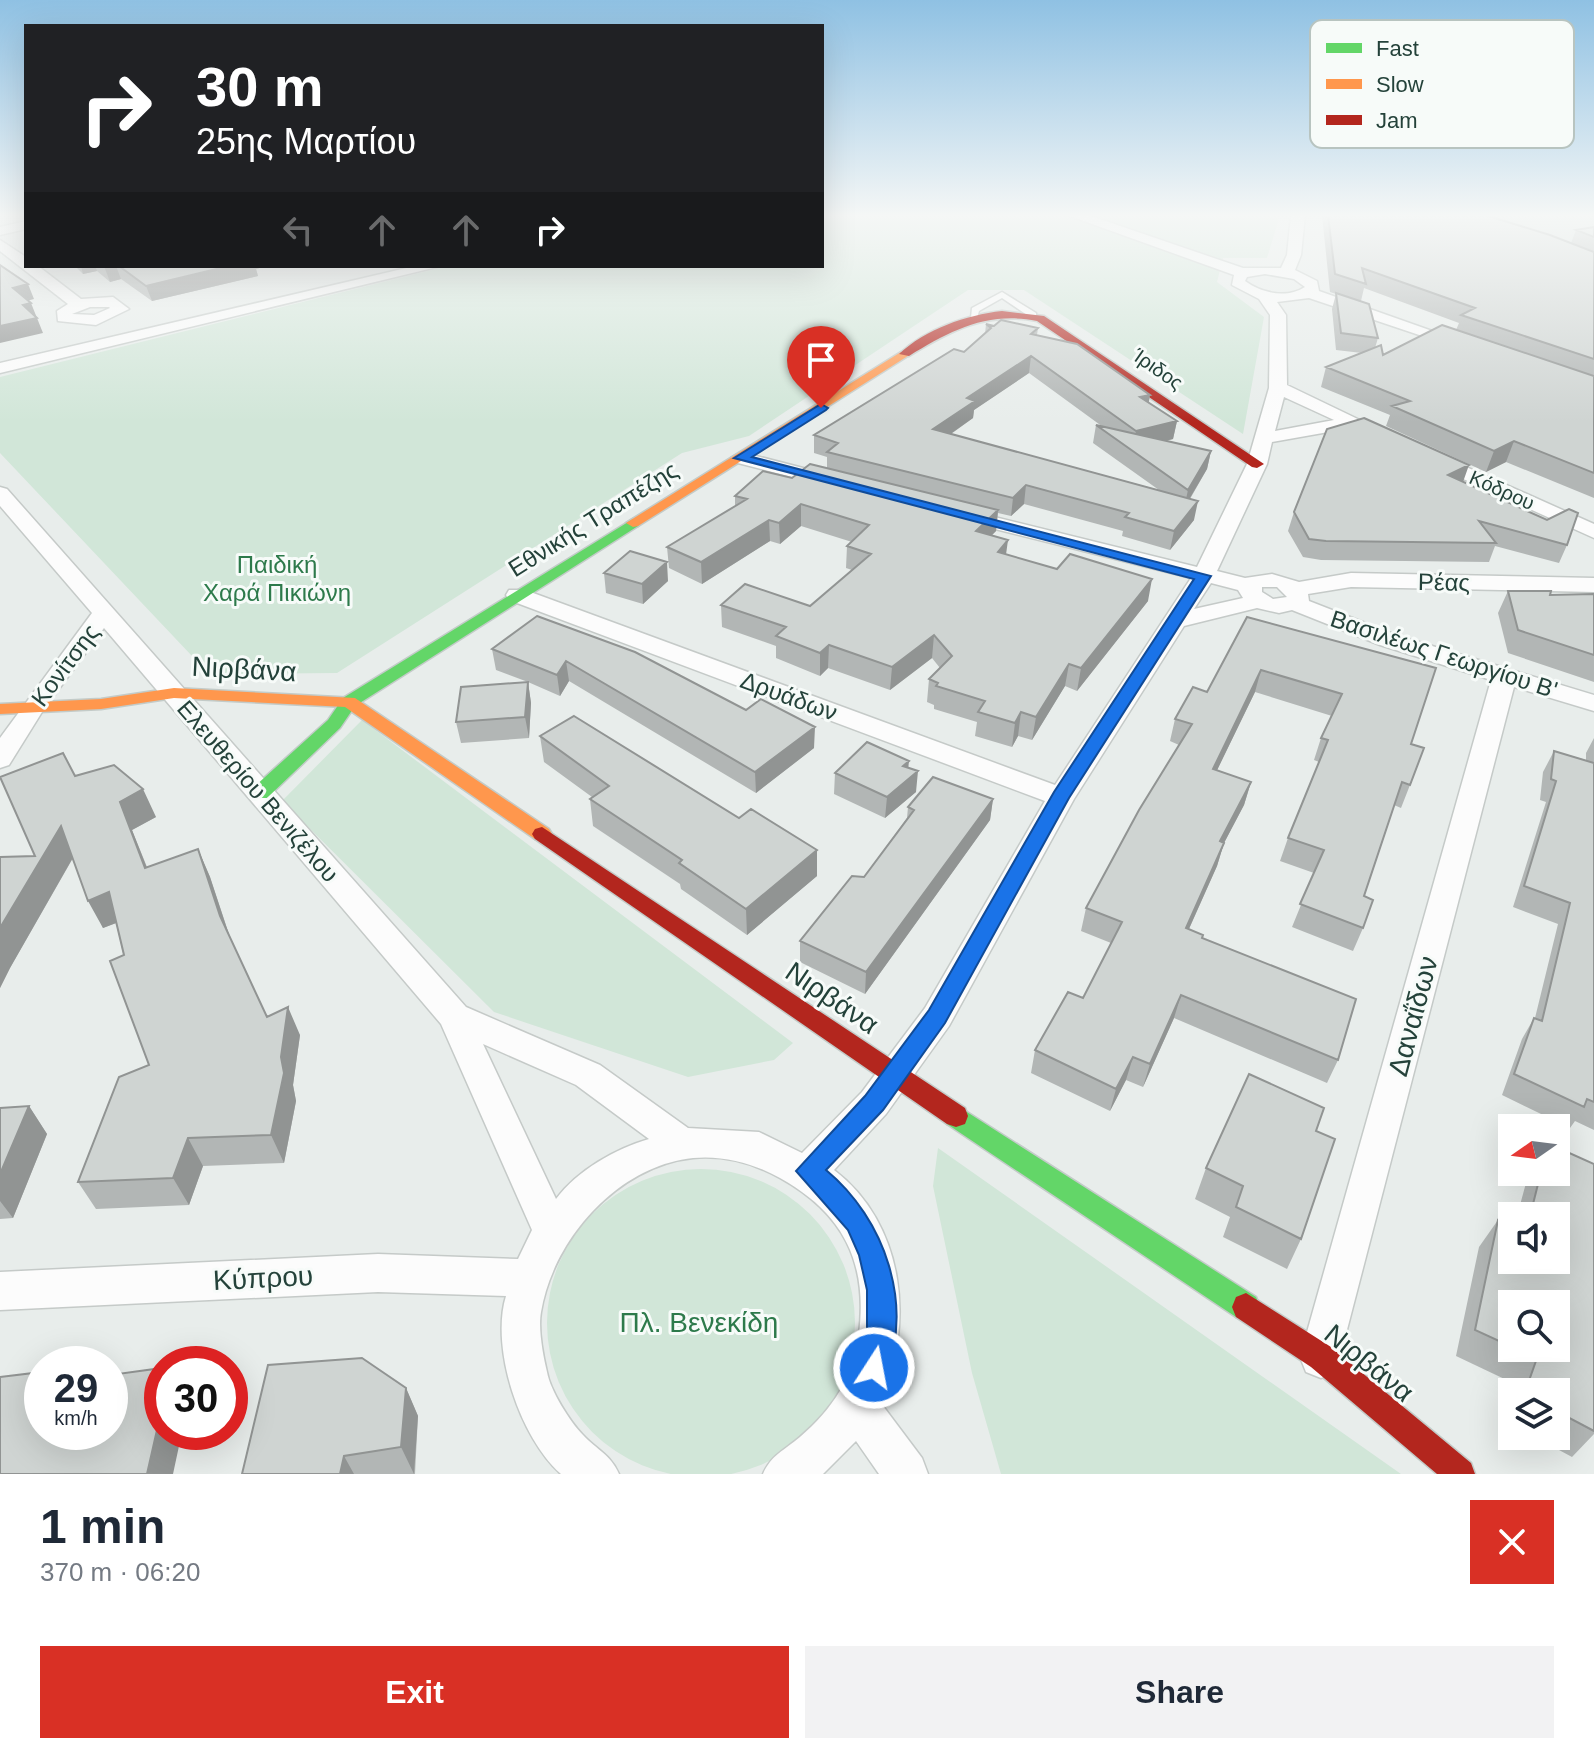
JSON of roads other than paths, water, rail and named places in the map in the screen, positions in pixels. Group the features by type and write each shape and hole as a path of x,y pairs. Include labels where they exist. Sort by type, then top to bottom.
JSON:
{"street":[{"path":"51,284 79,305"},
{"path":"0,354 307,284"},
{"path":"0,368 358,284"},
{"path":"1238,284 1264,295 1302,295 1474,349"},
{"path":"1278,315 1312,284"},
{"path":"809,1171 896,1076 937,1017 1061,797 1204,576 1257,464 1278,388 1278,315 1264,295"},
{"name":"Εθνικής Τραπέζης","path":"260,793 326,732 349,702 955,323 974,316 997,313 1033,315"},
{"name":"Ίριδος","path":"1033,315 1052,323 1257,464"},
{"name":"Κόδρου","path":"1278,388 1594,532"},
{"path":"1266,438 1353,422"},
{"path":"741,458 848,486"},
{"name":"Ελευθερίου Βενιζέλου","path":"0,493 454,1016 551,1229"},
{"path":"940,509 1204,576 1254,594"},
{"path":"1174,621 1254,594 1269,579 1295,596"},
{"name":"Ρέας","path":"1295,596 1351,580 1594,585"},
{"name":"Δρυάδων","path":"517,595 1061,797"},
{"name":"Βασιλέως Γεωργίου Β'","path":"1295,596 1388,640 1594,703"},
{"name":"Κονίτσης","path":"0,759 32,708 104,613"},
{"name":"Δαναΐδων","path":"1321,1357 1505,675"},
{"name":"Νιρβάνα","path":"0,709 101,704 174,693 349,702 896,1076 1321,1357 1460,1474"},
{"name":"Ελευθερίου Βενιζέλου","path":"454,1016 588,1075 683,1144"},
{"path":"597,1474 565,1449 537,1408 521,1361 520,1312 525,1278 551,1229 577,1197 609,1172 645,1154 683,1144 742,1146 770,1152 809,1171 836,1194 858,1221 873,1254 881,1290 881,1329 874,1368 857,1406 814,1457 785,1474"},
{"name":"Κύπρου","path":"0,1291 378,1273 525,1278"},
{"path":"857,1406 906,1474"}],"park label":[{"name":"Παιδική Χαρά Πικιώνη","path":"277,578"},
{"name":"Πλ. Βενεκίδη","path":"699,1322"}]}
